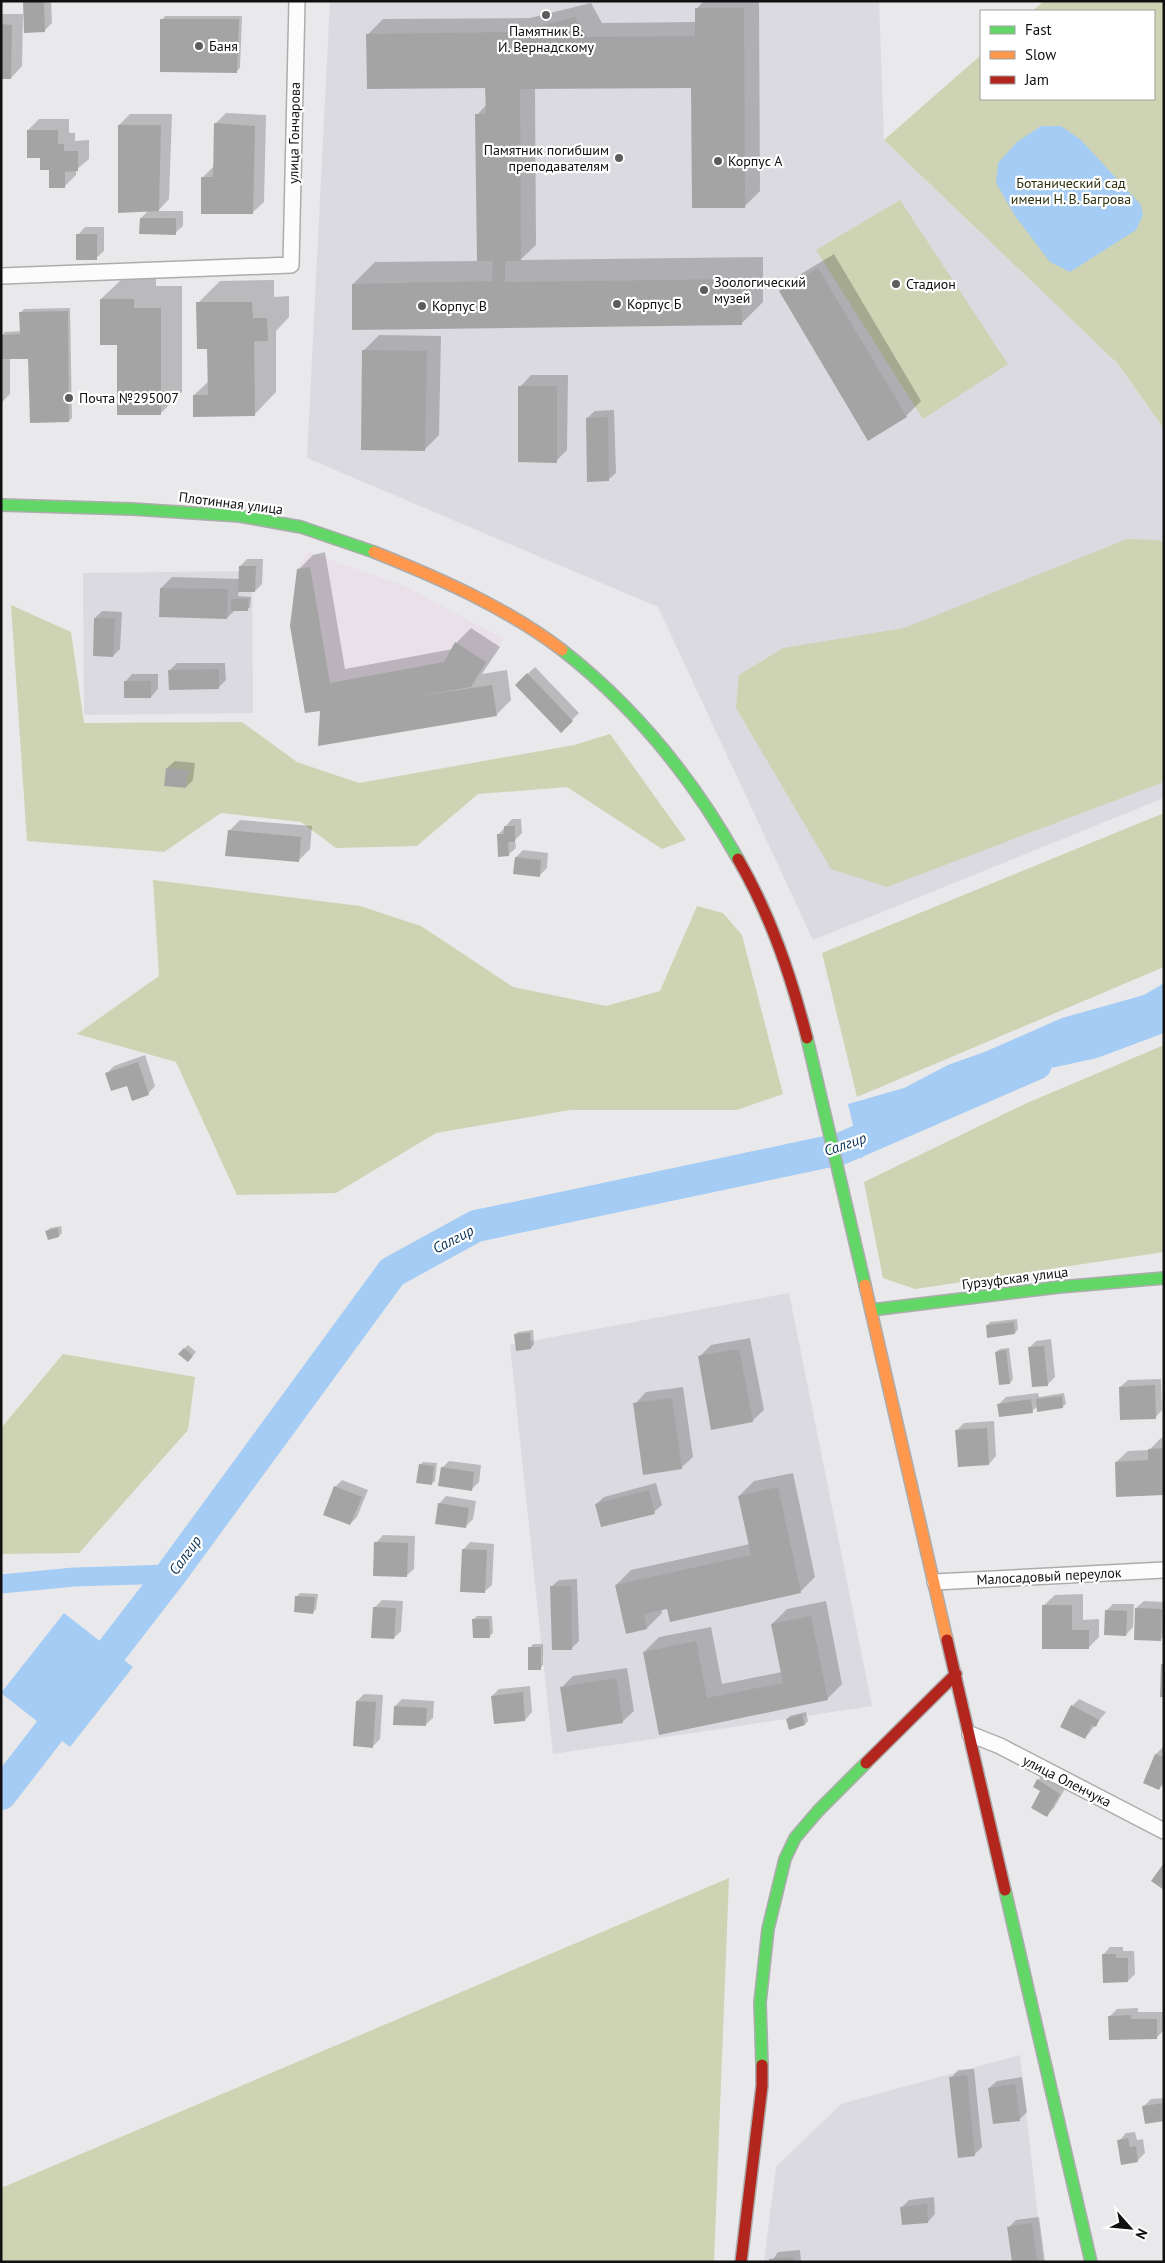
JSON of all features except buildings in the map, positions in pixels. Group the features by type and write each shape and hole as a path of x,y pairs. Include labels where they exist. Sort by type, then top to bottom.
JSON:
{"main road":[{"name":"Плотинная улица","path":"1,505 178,511 276,521 343,539 417,569 500,611 572,658 647,727 694,786 720,826 751,881 778,945 803,1024 970,1734 1020,1961 1091,2262"},
{"name":"Гурзуфская улица","path":"871,1310 1059,1287 1164,1278"},
{"path":"741,2262 762,2086 760,2003 768,1929 785,1859 795,1838 818,1811 956,1674"}],"street":[{"name":"улица Гончарова","path":"1,276 291,265 297,1"},
{"name":"Малосадовый переулок","path":"934,1582 1164,1570"},
{"name":"улица Оленчука","path":"970,1734 1000,1746 1164,1832"}],"shaded area":[{"path":"330,1 879,1 884,140 1118,364 1164,429 1164,798 813,940 658,607 307,458"},
{"path":"309,552 405,586 504,639 471,687 305,713 290,626 297,569"},
{"path":"252,571 253,713 84,715 83,573"},
{"path":"789,1293 872,1706 553,1754 510,1345"},
{"path":"1020,2055 1043,2262 764,2262 776,2167 841,2104"}],"green space":[{"name":"Ботанический сад имени Н. В. Багрова","path":"1044,1 1164,1 1164,429 1118,364 884,140 980,56 980,100 1155,100 1155,10 1033,10"},
{"name":"Стадион","path":"900,200 1008,364 923,419 816,250"},
{"path":"1127,539 1158,540 1164,543 1164,782 887,887 831,869 736,708 739,675 783,648 904,628"},
{"path":"11,605 71,632 84,723 242,722 297,762 359,783 574,745 610,734 686,840 662,849 567,787 478,794 417,846 336,848 301,822 221,813 164,852 27,841"},
{"path":"1164,813 1164,967 857,1097 822,953"},
{"path":"153,880 360,906 421,926 513,987 606,1006 660,991 697,906 723,913 742,935 783,1094 737,1110 570,1110 436,1133 336,1193 237,1195 176,1062 77,1034 159,976"},
{"path":"1164,1045 1164,1252 915,1289 883,1278 864,1182 1027,1103"},
{"path":"63,1354 195,1377 188,1430 79,1553 1,1554 1,1428"},
{"path":"729,1878 714,2262 1,2262 1,2188"}],"water":[{"path":"1041,126 1061,126 1081,140 1141,205 1143,215 1136,230 1070,272 1050,262 1015,216 996,183 998,163 1017,142"},
{"path":"1164,983 1164,1033 1097,1058 938,1093 880,1129 861,1159 848,1104 904,1088 948,1065 987,1051 1062,1018 1144,995"},
{"path":"64,1613 133,1667 70,1747 1,1693"}],"waterway":[{"name":"Салгир","path":"1,1794 171,1574 392,1272 476,1226 840,1149 1036,1064"},
{"path":"1,1584 74,1577 171,1574"}],"traffic: fast":[{"path":"1,505 132,509 240,516 301,527 374,552"},
{"path":"562,650 614,695 660,746 702,801 738,859"},
{"path":"807,1038 865,1285"},
{"path":"871,1310 1059,1287 1164,1278"},
{"path":"762,2065 760,2003 768,1929 785,1859 795,1838 818,1811 866,1763"},
{"path":"1005,1890 1091,2262"}],"traffic: slow":[{"path":"374,552 472,595 519,621 562,650"},
{"path":"865,1285 947,1640"}],"traffic: jam":[{"path":"738,859 760,902 779,947 807,1038"},
{"path":"947,1640 1005,1890"},
{"path":"866,1763 956,1674"},
{"path":"741,2262 762,2086 762,2065"}],"place":[{"name":"Памятник В. И. Вернадскому","path":"546,15"},
{"name":"Баня","path":"199,46"},
{"name":"Памятник погибшим преподавателям","path":"619,158"},
{"name":"Корпус А","path":"718,161"},
{"name":"Стадион","path":"896,284"},
{"name":"Зоологический музей","path":"704,290"},
{"name":"Корпус Б","path":"617,304"},
{"name":"Корпус В","path":"422,306"},
{"name":"Почта №295007","path":"69,398"}]}
